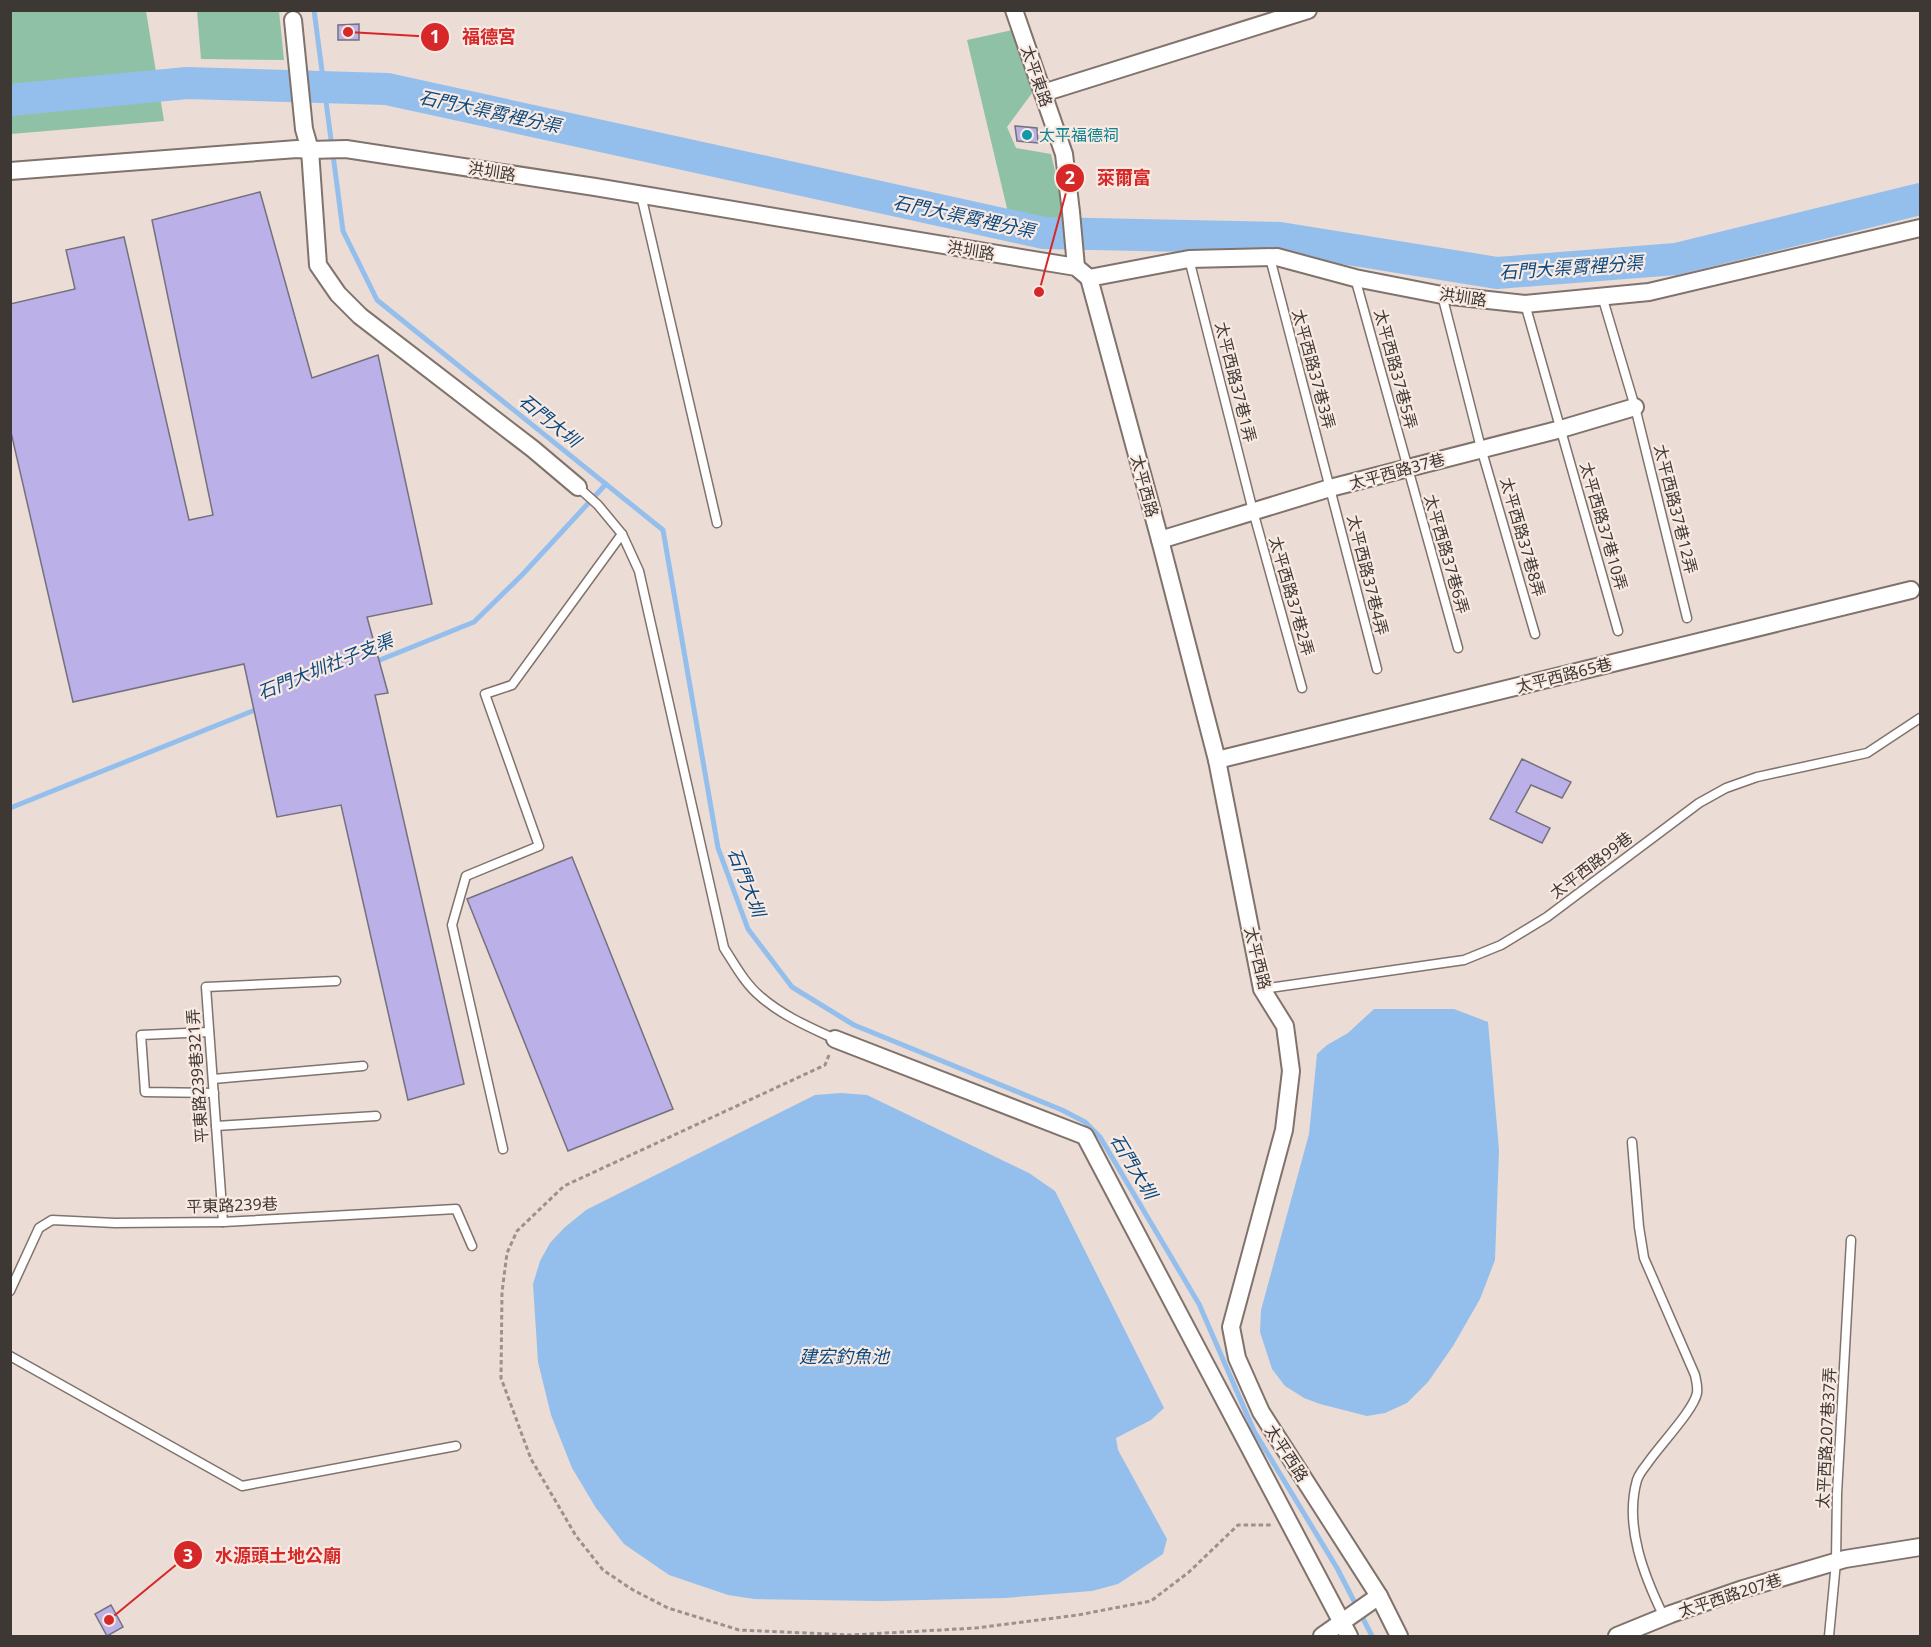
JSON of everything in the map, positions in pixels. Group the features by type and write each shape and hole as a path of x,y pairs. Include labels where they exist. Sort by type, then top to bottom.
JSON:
{"street":[{"name":"太平東路","path":"1014,10 1064,154 1076,267"},
{"path":"1042,93 1308,10"},
{"path":"293,20 304,129 317,150 318,265 338,294 360,316 533,449 578,487"},
{"name":"洪圳路","path":"10,171 297,149 346,149 1076,267"},
{"name":"洪圳路","path":"1089,278 1189,259 1277,257 1355,278 1442,295 1525,304 1649,292 1920,228"},
{"path":"1076,267 1089,278"},
{"name":"太平西路","path":"1089,278 1217,760 1262,989 1285,1026 1290,1071 1284,1130 1231,1327 1237,1358 1261,1412 1373,1600 1399,1636"},
{"name":"太平西路37巷","path":"1160,540 1330,488 1561,429 1635,407"},
{"name":"太平西路65巷","path":"1217,760 1911,590"},
{"path":"835,1039 1085,1136 1346,1625"},
{"name":"太平西路207巷","path":"1617,1636 1743,1589 1841,1560 1920,1547"},
{"path":"1322,1636 1346,1625 1373,1600"}],"lane":[{"path":"641,195 717,523"},
{"name":"太平西路37巷3弄","path":"1270,258 1330,488"},
{"name":"太平西路37巷1弄","path":"1189,259 1253,511"},
{"name":"太平西路37巷5弄","path":"1355,278 1407,468"},
{"name":"太平西路37巷8弄","path":"1442,295 1481,448 1535,634"},
{"name":"太平西路37巷12弄","path":"1602,296 1635,407 1688,618"},
{"name":"太平西路37巷10弄","path":"1525,304 1618,631"},
{"name":"太平西路37巷6弄","path":"1407,468 1458,648"},
{"path":"578,487 598,505 622,534 639,571 724,948 740,974 760,996 788,1017 835,1039"},
{"name":"太平西路37巷4弄","path":"1330,488 1377,669"},
{"name":"太平西路37巷2弄","path":"1253,511 1302,688"},
{"path":"503,1149 452,925 466,876 539,846 485,694 512,684 622,534"},
{"name":"太平西路99巷","path":"1262,989 1464,960 1501,945 1547,917 1699,803 1726,788 1756,777 1867,753 1920,718"},
{"name":"平東路239巷321弄","path":"223,1222 206,987 336,981"},
{"path":"209,1032 141,1035 145,1092 214,1092"},
{"path":"213,1079 363,1066"},
{"path":"216,1126 376,1116"},
{"path":"1632,1142 1644,1258 1695,1375 1698,1390 1694,1401 1638,1478 1632,1511 1639,1555 1651,1590 1664,1617"},
{"name":"平東路239巷","path":"10,1291 39,1228 52,1220 115,1223 223,1222 456,1209 472,1246"},
{"name":"太平西路207巷37弄","path":"1829,1636 1841,1560 1837,1494 1851,1240"},
{"path":"10,1356 242,1486 456,1446"}],"path":[{"path":"835,1039 825,1065 564,1186 518,1231 507,1253 502,1292 501,1378 531,1459 576,1536 603,1570 633,1590 668,1608 739,1630 851,1635 976,1628 1078,1615 1151,1601 1189,1572 1238,1525 1276,1525"}],"green space":[{"path":"11,10 146,11 164,121 11,134"},
{"path":"197,11 279,11 284,60 201,59"},
{"path":"1017,29 1035,89 1007,127 1016,148 1051,154 1069,229 1044,228 1010,221 967,40"}],"water":[{"path":"1374,1009 1454,1009 1488,1022 1499,1150 1495,1260 1480,1299 1453,1346 1428,1382 1407,1403 1385,1413 1367,1416 1320,1404 1304,1398 1285,1386 1272,1369 1260,1332 1261,1310 1309,1134 1317,1054 1327,1045 1348,1033"},
{"name":"建宏釣魚池","path":"841,1093 867,1095 1029,1173 1055,1191 1164,1408 1151,1420 1116,1438 1118,1450 1167,1539 1163,1554 1118,1584 1092,1591 1005,1598 881,1601 754,1599 728,1595 669,1575 624,1544 596,1508 572,1468 551,1415 538,1362 533,1284 540,1261 550,1243 586,1210 815,1095"}],"building":[{"path":"359,24 359,40 338,40 338,25"},
{"name":"太平福德祠","path":"1015,126 1037,128 1038,143 1017,141"},
{"path":"260,192 312,378 378,355 432,604 367,617 388,693 375,695 464,1084 408,1100 341,805 277,817 244,664 73,702 10,428 10,304 75,289 66,250 124,237 189,520 213,515 152,220"},
{"path":"1522,759 1571,782 1562,798 1531,785 1516,812 1550,828 1542,843 1490,819"},
{"path":"572,857 673,1109 568,1151 467,899"},
{"path":"111,1605 123,1627 107,1636 95,1614"}],"waterway":[{"name":"石門大圳","path":"314,10 343,231 377,300 663,530 718,848 748,929 792,987 854,1025 1062,1110 1085,1122 1100,1137 1199,1304 1254,1431 1337,1568 1372,1636"},
{"name":"石門大渠霄裡分渠","path":"10,100 187,83 387,89 1044,233 1280,238 1497,273 1676,259 1920,199"},
{"name":"石門大圳社子支渠","path":"375,662 474,622 522,575 606,484"},
{"name":"石門大圳社子支渠","path":"10,808 260,708"}],"place":[{"name":"福德宮","path":"348,32"},
{"name":"太平福德祠","path":"1027,135"},
{"name":"萊爾富","path":"1039,292"},
{"name":"水源頭土地公廟","path":"109,1620"}]}
